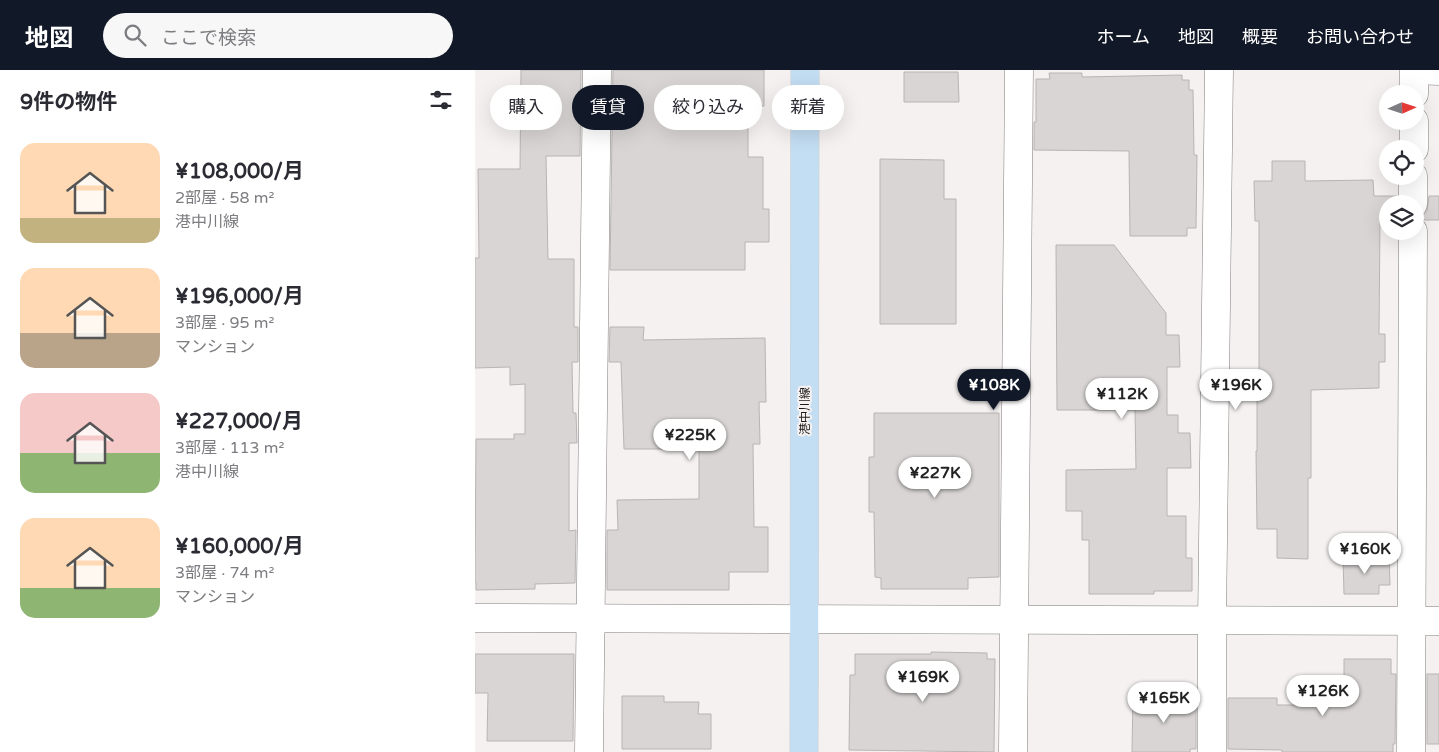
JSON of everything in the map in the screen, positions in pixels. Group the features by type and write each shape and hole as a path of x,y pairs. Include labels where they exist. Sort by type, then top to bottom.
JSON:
{"main road":[{"name":"港中川線","path":"804,752 805,70"}],"street":[{"path":"589,752 597,70"},
{"path":"1013,752 1019,70"},
{"path":"1212,752 1219,70"},
{"path":"1414,85 1415,70 1439,71"},
{"path":"1411,752 1413,240"},
{"path":"475,618 1439,621"}],"building":[{"path":"521,70 581,70 581,85 572,85 572,130 580,130 580,156 546,156 548,259 574,259 574,327 578,327 578,362 572,362 573,413 576,413 577,443 569,443 569,531 576,530 575,583 535,584 535,589 476,590 476,439 514,439 514,434 525,434 525,384 510,385 510,367 475,368 475,258 479,258 478,169 520,169 520,130 562,130 562,85 521,85"},
{"path":"613,70 764,70 764,106 762,106 762,85 654,85 654,130 748,130 748,157 763,157 763,209 769,209 769,242 745,242 745,270 610,270 612,130 644,130 644,85 613,85"},
{"path":"904,72 958,72 959,102 904,102"},
{"path":"1049,73 1082,73 1082,77 1182,75 1182,80 1189,80 1189,90 1193,90 1194,155 1197,155 1196,228 1187,228 1187,236 1130,236 1129,151 1034,150 1036,79 1050,79"},
{"path":"880,159 944,160 944,199 956,199 956,324 880,324"},
{"path":"1272,161 1305,161 1305,181 1373,180 1374,196 1379,196 1379,334 1385,334 1385,362 1379,362 1379,388 1311,390 1311,478 1308,478 1308,559 1277,558 1277,529 1257,529 1256,451 1257,395 1259,395 1259,221 1255,221 1254,181 1272,181"},
{"path":"1429,196 1439,196 1439,220 1424,220 1424,214 1427,211"},
{"path":"1056,245 1114,245 1166,313 1166,335 1179,335 1180,367 1167,367 1167,415 1178,415 1178,433 1190,433 1191,468 1167,468 1167,516 1186,516 1186,558 1192,558 1192,591 1154,591 1154,594 1089,594 1089,540 1082,540 1082,511 1066,511 1066,470 1136,469 1135,410 1057,410"},
{"path":"610,327 644,327 643,340 765,338 766,402 759,402 760,444 753,444 754,527 768,527 768,572 729,572 729,590 607,590 607,530 618,530 617,500 699,499 699,449 624,449 621,362 609,362"},
{"path":"874,413 999,413 999,577 968,578 968,589 881,589 881,578 875,577 874,512 869,512 869,457 874,457"},
{"path":"1343,557 1389,557 1390,585 1379,585 1379,594 1344,594"},
{"path":"931,652 987,653 987,659 995,659 994,752 849,750 850,675 855,675 855,654 931,654"},
{"path":"475,654 574,654 573,741 487,741 488,693 475,693"},
{"path":"1344,659 1391,659 1391,674 1396,674 1395,744 1393,744 1393,752 1282,752 1282,750 1228,749 1228,698 1277,698 1277,705 1344,705"},
{"path":"1427,674 1439,674 1439,744 1427,744"},
{"path":"1133,695 1190,695 1190,698 1196,698 1196,749 1190,749 1190,752 1132,752"},
{"path":"622,696 664,696 664,702 699,702 698,714 711,714 711,749 622,749"}]}
